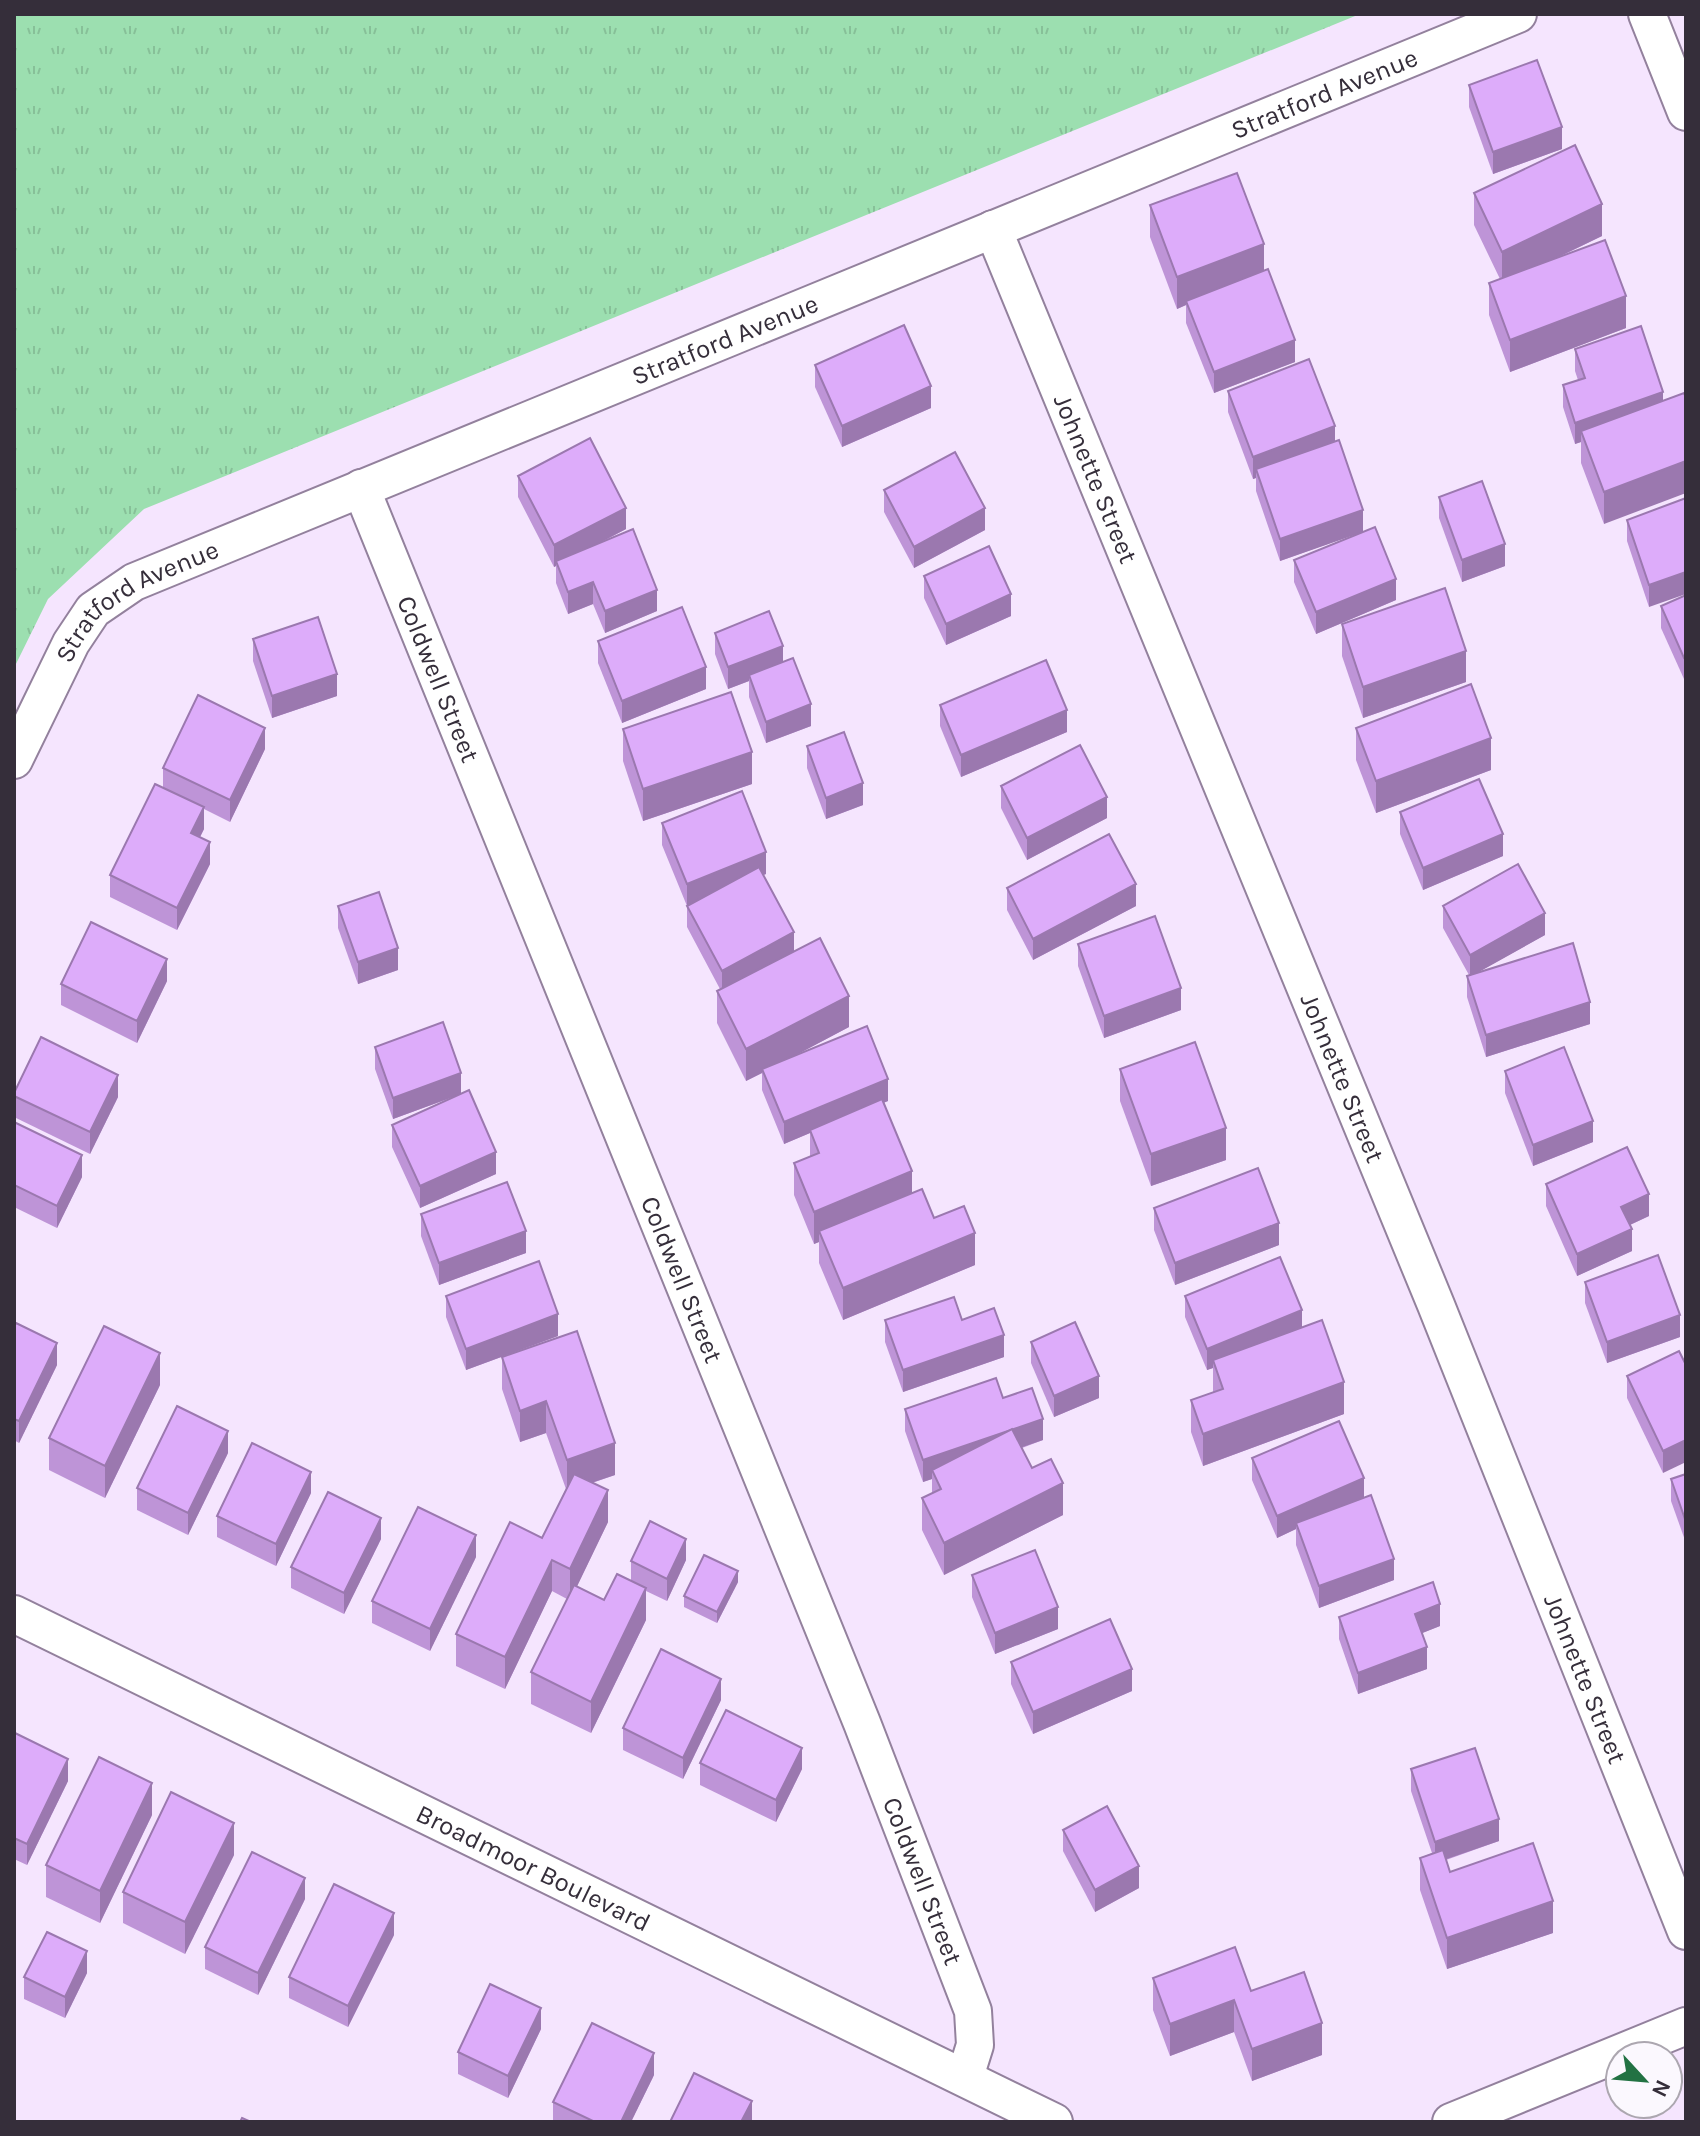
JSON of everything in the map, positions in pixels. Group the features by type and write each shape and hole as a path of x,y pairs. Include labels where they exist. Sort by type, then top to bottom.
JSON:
{"street":[{"name":"Stratford Avenue","path":"14,760 71,643 93,610 134,582 1518,14"},
{"path":"1647,14 1686,112"},
{"name":"Johnette Street","path":"993,229 1436,1305 1686,1931"},
{"name":"Coldwell Street","path":"361,488 862,1723 973,2011 975,2045 965,2077"},
{"name":"Broadmoor Boulevard","path":"14,1614 1054,2122"},
{"path":"1451,2122 1686,2026"}],"green space":[{"path":"14,14 1360,14 144,509 48,599 14,668"}],"building":[{"path":"1537,60 1562,127 1493,152 1469,85"},
{"path":"1575,145 1602,204 1502,252 1474,193"},
{"path":"1237,173 1264,244 1177,277 1150,205"},
{"path":"1605,240 1626,296 1510,340 1489,283"},
{"path":"1268,269 1295,340 1214,372 1186,301"},
{"path":"904,325 931,386 842,426 815,365"},
{"path":"1641,326 1663,392 1575,423 1563,385 1585,378 1575,349"},
{"path":"1309,359 1335,426 1253,457 1228,391"},
{"path":"1684,393 1686,461 1604,492 1581,431"},
{"path":"590,438 626,508 554,545 518,476"},
{"path":"1339,440 1363,510 1280,539 1256,469"},
{"path":"955,452 985,508 914,547 884,490"},
{"path":"1482,481 1505,544 1462,560 1439,497"},
{"path":"1686,498 1686,572 1649,585 1627,520"},
{"path":"1375,527 1396,579 1316,612 1294,560"},
{"path":"633,529 657,590 605,611 593,582 568,592 556,561"},
{"path":"989,546 1011,594 946,624 924,576"},
{"path":"1445,588 1466,651 1363,687 1342,624"},
{"path":"1686,595 1686,657 1684,658 1661,606"},
{"path":"682,607 706,667 622,701 598,641"},
{"path":"769,611 783,646 728,667 715,633"},
{"path":"318,617 337,674 272,696 253,639"},
{"path":"793,658 811,704 766,722 749,675"},
{"path":"1046,660 1067,710 961,755 940,705"},
{"path":"1471,684 1491,738 1376,781 1356,728"},
{"path":"731,692 752,752 643,789 623,729"},
{"path":"198,695 265,728 230,800 163,768"},
{"path":"844,732 863,783 826,798 807,746"},
{"path":"1080,745 1107,797 1027,838 1001,786"},
{"path":"1479,779 1503,834 1423,868 1400,812"},
{"path":"155,784 204,807 191,833 210,842 177,908 110,875"},
{"path":"742,791 766,852 687,884 662,823"},
{"path":"1109,834 1136,884 1033,939 1007,888"},
{"path":"1518,864 1545,913 1470,955 1443,906"},
{"path":"759,867 794,932 722,971 687,906"},
{"path":"379,892 398,948 358,962 338,906"},
{"path":"1155,916 1181,988 1104,1016 1078,944"},
{"path":"91,922 167,959 137,1021 61,984"},
{"path":"820,938 849,996 746,1049 717,991"},
{"path":"1573,943 1590,1002 1486,1035 1467,976"},
{"path":"443,1022 461,1073 393,1098 375,1047"},
{"path":"867,1026 888,1079 784,1122 762,1069"},
{"path":"41,1037 118,1075 90,1132 14,1096"},
{"path":"1195,1042 1226,1128 1151,1154 1120,1069"},
{"path":"1564,1047 1593,1121 1533,1145 1505,1071"},
{"path":"469,1090 496,1152 420,1186 392,1125"},
{"path":"882,1099 912,1171 814,1212 794,1163 819,1153 810,1130"},
{"path":"14,1122 82,1155 57,1206 14,1185"},
{"path":"1627,1147 1649,1194 1621,1207 1632,1229 1577,1254 1546,1184"},
{"path":"1258,1168 1279,1223 1175,1263 1154,1208"},
{"path":"507,1182 526,1231 439,1263 421,1214"},
{"path":"922,1189 934,1218 964,1206 975,1233 843,1288 819,1231"},
{"path":"1658,1255 1680,1315 1607,1342 1585,1282"},
{"path":"1280,1257 1302,1310 1207,1349 1185,1296"},
{"path":"539,1261 558,1314 466,1349 446,1296"},
{"path":"954,1297 962,1320 994,1308 1004,1335 903,1370 885,1320"},
{"path":"1322,1320 1344,1382 1203,1434 1191,1400 1223,1389 1213,1360"},
{"path":"1075,1322 1099,1376 1054,1396 1031,1342"},
{"path":"16,1323 57,1343 19,1421 14,1419"},
{"path":"104,1326 160,1353 105,1466 49,1438"},
{"path":"577,1331 615,1443 567,1460 546,1401 520,1411 502,1357"},
{"path":"1679,1351 1686,1365 1686,1440 1663,1451 1627,1376"},
{"path":"996,1378 1003,1398 1032,1388 1043,1419 923,1460 905,1409"},
{"path":"177,1406 228,1431 188,1513 137,1488"},
{"path":"1339,1421 1364,1478 1277,1516 1252,1458"},
{"path":"1012,1429 1032,1468 1051,1459 1063,1483 944,1543 922,1498 941,1489 932,1470"},
{"path":"252,1443 311,1472 276,1544 217,1516"},
{"path":"574,1474 608,1490 570,1569 552,1560 505,1657 456,1634 510,1522 542,1538"},
{"path":"1686,1474 1686,1522 1671,1479"},
{"path":"328,1492 381,1518 344,1593 291,1567"},
{"path":"1371,1495 1394,1559 1319,1586 1296,1523"},
{"path":"418,1507 476,1535 430,1629 372,1601"},
{"path":"650,1521 686,1539 667,1579 631,1561"},
{"path":"1035,1550 1058,1607 995,1633 972,1575"},
{"path":"704,1555 738,1571 717,1612 684,1596"},
{"path":"617,1574 646,1588 591,1702 531,1672 574,1585 604,1600"},
{"path":"1433,1582 1440,1604 1415,1614 1427,1647 1358,1673 1339,1617"},
{"path":"1110,1619 1132,1669 1033,1712 1011,1662"},
{"path":"661,1649 721,1679 683,1758 623,1728"},
{"path":"726,1710 802,1748 776,1800 700,1763"},
{"path":"15,1733 68,1759 27,1844 14,1838"},
{"path":"1475,1748 1499,1819 1435,1842 1411,1769"},
{"path":"99,1757 152,1783 100,1891 46,1865"},
{"path":"171,1792 234,1823 185,1922 123,1892"},
{"path":"1107,1806 1139,1866 1095,1890 1063,1830"},
{"path":"1533,1843 1553,1901 1447,1938 1420,1858 1443,1850 1450,1872"},
{"path":"252,1852 305,1878 258,1973 205,1947"},
{"path":"334,1884 394,1913 348,2006 289,1977"},
{"path":"47,1932 87,1951 65,1997 24,1977"},
{"path":"1235,1947 1251,1991 1304,1972 1322,2023 1252,2049 1234,2000 1170,2024 1153,1978"},
{"path":"490,1984 541,2008 508,2076 458,2052"},
{"path":"592,2023 654,2053 621,2122 595,2122 553,2102"},
{"path":"694,2073 752,2101 741,2122 670,2122"}]}
